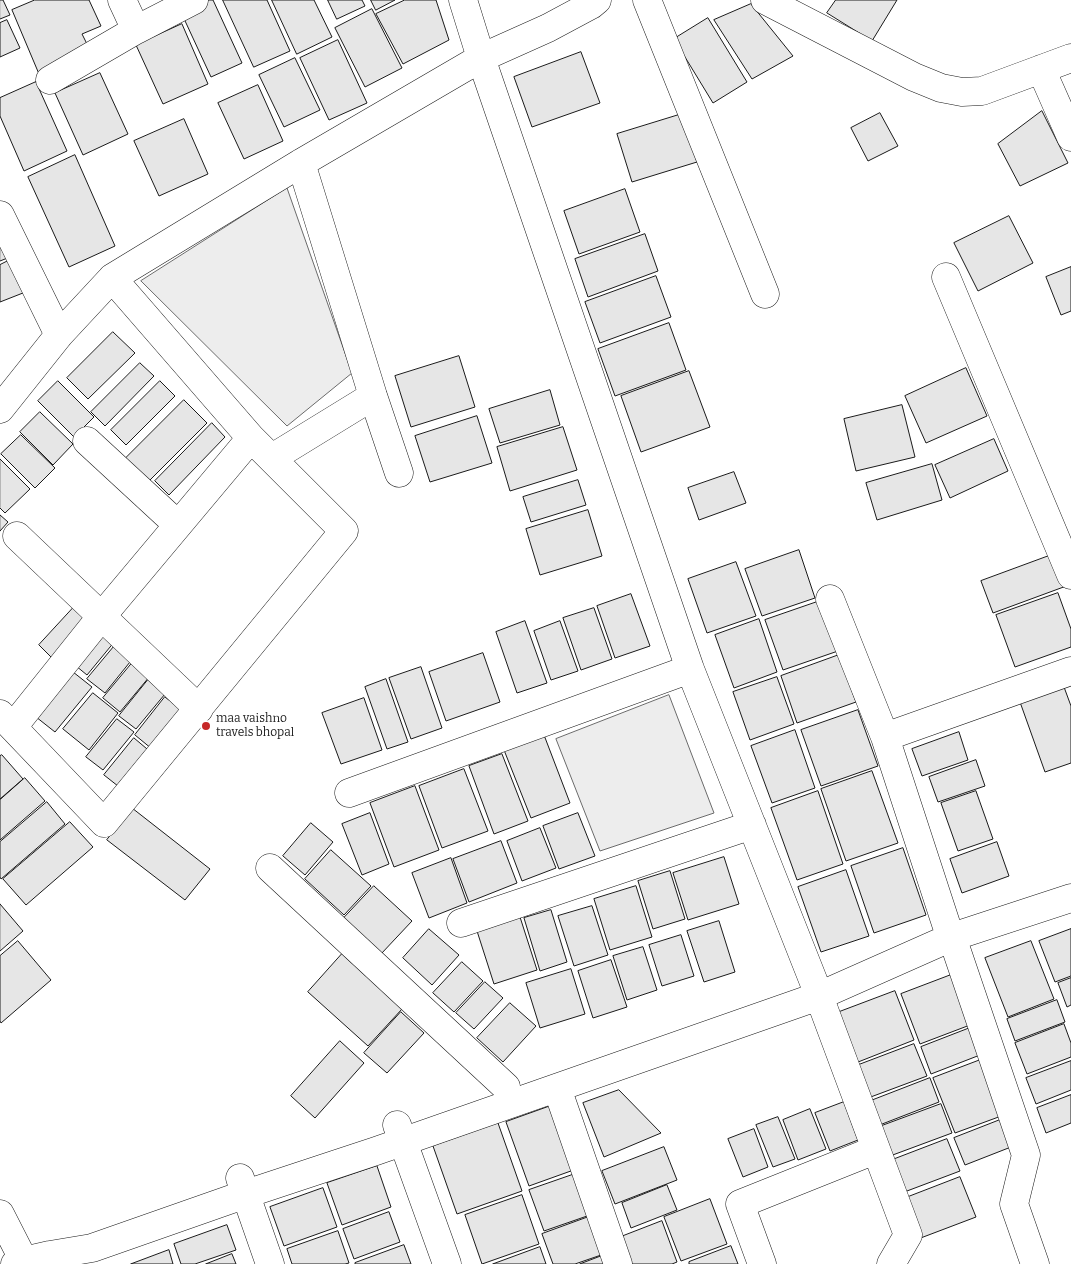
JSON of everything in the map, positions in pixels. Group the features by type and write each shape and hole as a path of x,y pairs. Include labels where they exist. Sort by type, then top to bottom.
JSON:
{"street":[{"path":"122,0 136,30"},
{"path":"50,80 136,30 194,0"},
{"path":"463,0 481,58 690,669 816,988 908,1235 891,1264"},
{"path":"0,409 59,335 112,278 481,58 548,28 591,6 597,0"},
{"path":"647,0 765,294"},
{"path":"764,0 914,77 941,88 962,92 982,91 1071,58"},
{"path":"1041,69 1071,137"},
{"path":"302,163 373,396 399,473"},
{"path":"0,215 59,335"},
{"path":"946,277 1071,574"},
{"path":"112,278 251,438 344,531 104,823 6,721 101,617 251,438"},
{"path":"272,458 373,396"},
{"path":"86,441 178,525"},
{"path":"17,536 199,709"},
{"path":"830,600 885,737 1026,1155 1014,1204 1035,1264"},
{"path":"350,793 690,669"},
{"path":"885,737 1071,671"},
{"path":"462,923 752,825"},
{"path":"270,868 506,1087"},
{"path":"400,1133 557,1088 816,988 950,934 1071,882"},
{"path":"950,934 1071,898"},
{"path":"30,1260 87,1231 171,1200 243,1186 341,1163 400,1133 506,1087 816,988"},
{"path":"557,1088 618,1264"},
{"path":"400,1133 447,1264"},
{"path":"762,1264 740,1204 875,1150"},
{"path":"30,1260 94,1256 243,1186"},
{"path":"243,1186 270,1264"},
{"path":"0,1214 30,1260"}],"shaded area":[{"path":"287,188 352,373 287,426 141,281"},
{"path":"669,695 714,813 600,851 556,739"}],"building":[{"path":"0,0 3,0 10,15 0,19"},
{"path":"35,0 89,0 101,26 82,34 88,46 39,74 12,10"},
{"path":"203,0 213,0 242,63 211,77 180,10"},
{"path":"223,0 267,0 290,51 254,67"},
{"path":"272,0 314,0 332,37 297,54"},
{"path":"328,0 362,0 365,6 337,19"},
{"path":"371,0 395,0 376,10"},
{"path":"405,0 436,0 449,40 403,64 376,14"},
{"path":"836,0 897,0 872,41 827,13"},
{"path":"751,4 793,56 752,79 714,20"},
{"path":"372,9 402,68 365,87 335,28"},
{"path":"708,18 747,82 713,103 674,39"},
{"path":"7,20 20,48 0,57 0,23"},
{"path":"182,24 208,84 163,104 136,45"},
{"path":"338,40 367,103 329,120 300,58"},
{"path":"581,52 600,103 532,127 514,77"},
{"path":"295,58 320,110 284,127 259,75"},
{"path":"100,73 128,134 83,155 55,93"},
{"path":"36,82 67,151 24,171 0,116 0,98"},
{"path":"258,85 283,141 244,159 218,103"},
{"path":"1042,111 1068,163 1020,186 998,144"},
{"path":"880,113 898,146 868,161 851,128"},
{"path":"682,114 697,162 632,182 617,134"},
{"path":"184,119 208,174 159,196 134,141"},
{"path":"75,155 115,246 69,267 28,177"},
{"path":"625,189 640,232 579,254 564,211"},
{"path":"1009,216 1033,263 978,291 954,243"},
{"path":"0,234 10,257 0,261"},
{"path":"645,234 658,271 588,297 575,259"},
{"path":"14,258 28,291 0,302 0,265"},
{"path":"1071,267 1071,311 1061,315 1046,277"},
{"path":"656,276 671,317 600,343 585,302"},
{"path":"669,323 686,370 615,396 598,349"},
{"path":"113,332 135,353 88,399 67,378"},
{"path":"459,356 475,407 411,427 395,376"},
{"path":"140,363 154,376 105,426 91,412"},
{"path":"966,368 987,416 926,443 905,396"},
{"path":"689,371 710,427 641,452 621,396"},
{"path":"58,381 94,417 74,437 38,401"},
{"path":"160,381 175,396 126,445 111,430"},
{"path":"550,390 560,425 500,443 489,409"},
{"path":"184,400 207,423 148,482 125,459"},
{"path":"902,405 915,457 856,471 844,419"},
{"path":"40,412 73,444 53,465 20,432"},
{"path":"477,416 492,463 430,482 415,436"},
{"path":"212,423 225,437 169,495 155,481"},
{"path":"563,427 577,470 510,491 497,447"},
{"path":"21,435 55,468 35,488 1,454"},
{"path":"994,439 1008,471 950,498 935,465"},
{"path":"0,459 30,489 5,513 0,508"},
{"path":"932,464 942,500 877,520 866,483"},
{"path":"734,472 746,503 699,520 688,488"},
{"path":"578,480 586,505 531,522 523,497"},
{"path":"588,510 602,556 540,575 526,529"},
{"path":"0,515 8,522 0,531"},
{"path":"799,550 815,598 762,616 745,569"},
{"path":"1057,553 1069,585 993,613 981,581"},
{"path":"736,562 756,616 707,633 688,579"},
{"path":"1058,593 1071,629 1071,647 1015,667 996,615"},
{"path":"631,594 650,646 615,658 597,606"},
{"path":"820,601 838,651 783,670 765,620"},
{"path":"74,607 91,615 52,658 39,645"},
{"path":"594,608 612,659 581,670 563,618"},
{"path":"759,619 777,672 734,688 715,635"},
{"path":"525,621 547,683 517,693 496,632"},
{"path":"560,621 578,671 551,680 534,631"},
{"path":"98,627 115,641 87,675 70,661"},
{"path":"117,643 134,657 105,693 87,679"},
{"path":"483,653 500,702 446,721 429,672"},
{"path":"839,655 856,702 797,723 781,676"},
{"path":"133,662 150,676 120,712 103,698"},
{"path":"421,667 442,728 411,739 389,678"},
{"path":"68,668 92,687 55,732 31,713"},
{"path":"777,677 794,724 750,740 733,692"},
{"path":"386,679 408,742 387,749 365,687"},
{"path":"148,680 165,694 136,729 119,716"},
{"path":"1064,687 1071,706 1071,763 1045,772 1020,702"},
{"path":"93,693 118,713 89,750 63,729"},
{"path":"165,697 183,711 152,749 135,735"},
{"path":"364,698 382,750 341,764 322,713"},
{"path":"858,710 878,766 821,786 801,730"},
{"path":"117,719 134,732 103,770 86,757"},
{"path":"795,730 815,788 772,803 751,746"},
{"path":"959,732 968,760 922,776 912,749"},
{"path":"544,735 570,803 531,818 504,750"},
{"path":"134,738 153,754 123,790 104,775"},
{"path":"502,754 528,821 494,834 469,766"},
{"path":"2,755 23,779 0,799 0,756"},
{"path":"976,760 985,786 938,802 929,777"},
{"path":"464,769 488,831 442,848 419,786"},
{"path":"872,771 898,843 846,861 821,789"},
{"path":"25,778 45,801 0,840 0,800"},
{"path":"415,786 439,850 394,867 370,803"},
{"path":"818,791 843,864 797,880 771,808"},
{"path":"976,791 993,839 958,851 941,803"},
{"path":"47,802 65,824 1,879 0,842"},
{"path":"132,808 210,869 185,900 107,840"},
{"path":"370,813 389,864 362,875 342,824"},
{"path":"578,813 595,856 559,869 543,826"},
{"path":"70,822 93,847 26,905 3,879"},
{"path":"311,823 333,842 305,875 283,856"},
{"path":"540,828 556,868 522,881 507,841"},
{"path":"501,841 517,883 469,902 453,859"},
{"path":"997,842 1009,876 962,893 950,859"},
{"path":"903,848 926,915 874,933 851,866"},
{"path":"331,850 371,886 344,915 305,879"},
{"path":"724,857 739,904 688,920 673,873"},
{"path":"451,858 467,903 429,918 412,873"},
{"path":"846,870 869,936 821,952 798,887"},
{"path":"670,871 685,919 653,929 638,881"},
{"path":"374,886 412,921 381,954 343,919"},
{"path":"636,886 652,937 610,950 594,899"},
{"path":"0,904 23,931 0,951"},
{"path":"592,906 608,955 574,966 558,916"},
{"path":"551,910 567,962 540,971 524,918"},
{"path":"520,917 537,970 494,984 477,931"},
{"path":"719,921 735,972 704,982 687,931"},
{"path":"429,929 459,955 432,985 403,958"},
{"path":"1071,929 1071,976 1055,982 1039,941"},
{"path":"681,935 694,976 662,986 649,945"},
{"path":"18,941 51,980 1,1023 0,956"},
{"path":"1031,941 1054,999 1008,1017 985,958"},
{"path":"643,947 657,990 627,1000 613,956"},
{"path":"342,954 402,1009 368,1046 308,992"},
{"path":"611,960 627,1007 593,1018 578,971"},
{"path":"462,962 483,981 454,1012 433,993"},
{"path":"571,969 585,1014 540,1028 526,983"},
{"path":"951,975 970,1025 920,1044 901,994"},
{"path":"1071,978 1071,1005 1067,1007 1058,983"},
{"path":"485,982 503,998 474,1029 456,1013"},
{"path":"895,991 914,1040 853,1064 834,1014"},
{"path":"1057,1000 1065,1022 1015,1041 1007,1019"},
{"path":"510,1003 536,1026 503,1062 477,1038"},
{"path":"401,1012 424,1033 387,1073 364,1053"},
{"path":"1064,1024 1071,1043 1071,1057 1027,1074 1015,1043"},
{"path":"970,1028 980,1055 931,1074 921,1047"},
{"path":"340,1041 364,1063 315,1118 291,1096"},
{"path":"914,1044 927,1076 868,1098 856,1066"},
{"path":"983,1059 1004,1115 955,1133 933,1078"},
{"path":"1071,1061 1071,1090 1036,1104 1026,1078"},
{"path":"930,1078 939,1102 877,1126 868,1102"},
{"path":"619,1090 661,1133 604,1157 583,1103"},
{"path":"1071,1095 1071,1123 1046,1133 1037,1108"},
{"path":"844,1102 858,1140 830,1151 815,1113"},
{"path":"559,1103 582,1167 529,1186 506,1122"},
{"path":"941,1104 952,1133 890,1156 879,1127"},
{"path":"810,1109 826,1149 798,1160 783,1120"},
{"path":"778,1117 795,1159 773,1167 756,1125"},
{"path":"1000,1120 1011,1147 965,1165 954,1138"},
{"path":"498,1123 522,1191 457,1214 433,1146"},
{"path":"754,1129 768,1167 743,1177 728,1139"},
{"path":"947,1139 960,1171 899,1194 887,1162"},
{"path":"664,1147 677,1180 615,1204 602,1171"},
{"path":"377,1166 391,1207 342,1225 327,1183"},
{"path":"575,1174 590,1215 544,1231 529,1190"},
{"path":"960,1177 976,1217 918,1239 903,1199"},
{"path":"667,1185 677,1210 631,1228 622,1203"},
{"path":"323,1188 337,1227 284,1246 270,1207"},
{"path":"522,1195 539,1244 482,1264 465,1215"},
{"path":"710,1199 727,1244 681,1261 664,1217"},
{"path":"389,1212 400,1242 354,1259 343,1229"},
{"path":"594,1215 607,1253 575,1264 553,1264 542,1234"},
{"path":"662,1221 677,1262 672,1264 622,1264 613,1240"},
{"path":"227,1225 236,1250 195,1264 181,1264 174,1244"},
{"path":"338,1231 349,1263 292,1264 287,1249"},
{"path":"404,1245 411,1264 355,1264 355,1263"},
{"path":"731,1246 738,1264 689,1264 689,1262"},
{"path":"540,1247 546,1264 493,1264"},
{"path":"169,1250 173,1264 131,1264"},
{"path":"232,1254 236,1264 206,1264"},
{"path":"607,1254 610,1264 580,1264"}],"place":[{"name":"maa vaishno travels bhopal","path":"206,726"}]}
